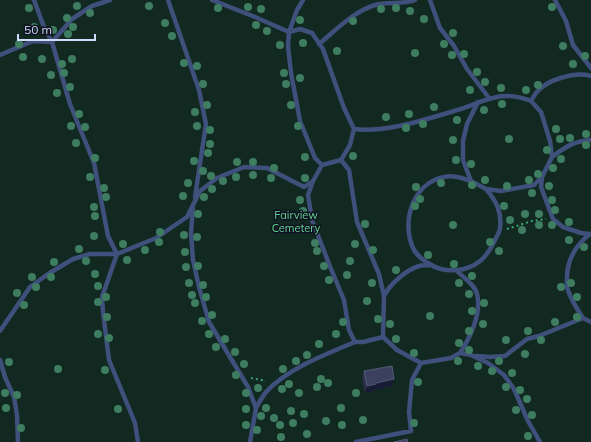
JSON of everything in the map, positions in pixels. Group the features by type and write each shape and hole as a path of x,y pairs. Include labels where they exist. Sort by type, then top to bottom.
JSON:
{"lane":[{"path":"34,0 52,42 70,104 94,163 108,236 117,254 102,296 102,312 110,360 135,423 138,442"},
{"path":"52,42 72,19 92,6 110,0"},
{"path":"168,0 199,90 206,124 191,233 193,260 209,322 248,387 256,408"},
{"path":"212,0 289,32 300,29 312,33 323,49 344,108 354,129 350,145 342,160 322,165 313,181 308,195 312,220 344,300 349,330 355,342"},
{"path":"303,0 297,10 289,32 288,46 291,73 300,121 315,158 322,165"},
{"path":"319,44 344,22 360,11 376,5 392,2 410,2 415,0"},
{"path":"430,0 440,28 454,46 467,69 489,98"},
{"path":"556,0 566,21 573,45 591,68"},
{"path":"0,55 33,41 52,42"},
{"path":"531,102 536,92 544,85 567,76 586,74 591,76"},
{"path":"354,129 366,130 400,125 455,111 489,98 504,95 521,97 531,102 541,112 550,141 552,157"},
{"path":"471,181 463,160 463,141 467,124 478,102"},
{"path":"432,266 413,248 409,232 408,216 413,202 422,190 433,181 444,177 456,176 471,181 486,189 501,191 534,185 542,177 552,157 566,147 579,141 591,140"},
{"path":"342,160 349,170 357,222 379,274 384,296 384,337 397,350 421,364 451,358 460,353 473,328 476,317 477,293 457,270"},
{"path":"0,331 30,287 48,274 73,259 90,254 117,254 156,238 187,216 200,191 217,178 244,167 267,168 304,188 313,181"},
{"path":"542,177 541,187 553,219 563,227 581,233 590,234"},
{"path":"384,296 387,290 409,271 420,265 457,270 469,267 480,261 492,245 500,229 500,214 496,202 486,189"},
{"path":"590,234 582,240 568,262 567,288 572,302 583,318 591,322"},
{"path":"460,353 490,358 505,356 527,339 539,336 583,318"},
{"path":"250,442 256,408 265,393 277,382 299,368 355,342 363,342 384,337"},
{"path":"471,355 488,363 504,375 514,389 528,421 540,442"},
{"path":"0,360 5,377 14,397 17,415 18,442"},
{"path":"356,442 412,432 409,412 412,380 421,364"}],"path":[{"path":"500,229 510,228 532,221 553,219"},
{"path":"240,374 262,381 277,382"}],"green space":[{"name":"Fairview Cemetery","path":"0,0 591,0 591,442 0,442"}],"building":[{"path":"392,366 394,379 367,386 364,371"},
{"path":"407,439 408,442 394,442"}]}
